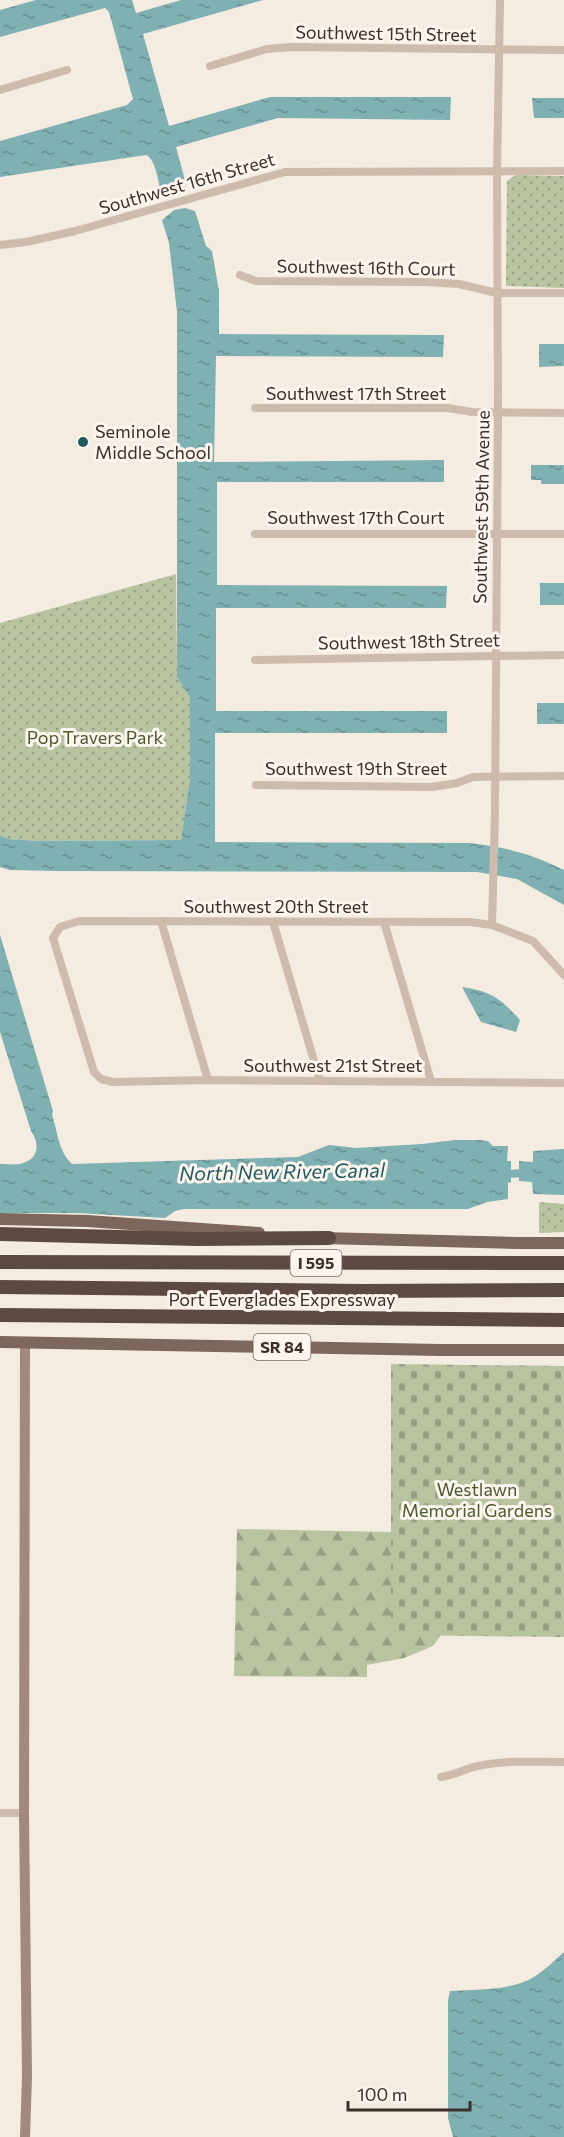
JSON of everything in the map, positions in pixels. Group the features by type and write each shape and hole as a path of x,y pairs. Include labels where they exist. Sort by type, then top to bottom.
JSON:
{"highway":[{"path":"0,1234 197,1239 329,1239"},
{"name":"Port Everglades Expressway","path":"0,1262 564,1263"},
{"path":"0,1287 362,1291 564,1290"},
{"name":"Port Everglades Expressway","path":"0,1316 564,1320"}],"main road":[{"path":"0,1220 147,1224 329,1239 564,1242"},
{"name":"SR 84","path":"0,1342 429,1350 564,1350"}],"street":[{"name":"Southwest 59th Avenue","path":"492,926 495,881 497,171 500,0"},
{"name":"Southwest 15th Street","path":"210,66 267,49 291,47 564,50"},
{"path":"0,90 67,70"},
{"name":"Southwest 16th Street","path":"0,245 51,237 285,172 564,171"},
{"name":"Southwest 16th Court","path":"240,275 256,281 426,282 459,284 497,293 564,293"},
{"name":"Southwest 17th Street","path":"255,408 448,408 472,412 564,413"},
{"name":"Southwest 17th Court","path":"255,534 564,534"},
{"name":"Southwest 18th Street","path":"255,660 564,655"},
{"name":"Southwest 19th Street","path":"256,784 432,787 457,783 473,777 564,776"},
{"name":"Southwest 20th Street","path":"101,1079 94,1072 53,938 60,927 80,921 470,922 492,926"},
{"path":"161,921 208,1080"},
{"path":"273,922 320,1081"},
{"path":"384,922 431,1081"},
{"path":"492,926 534,941 564,975"},
{"name":"Southwest 21st Street","path":"101,1079 113,1082 208,1080 564,1083"},
{"path":"25,1342 24,1813 27,2076 25,2137"},
{"path":"441,1777 479,1765 502,1761 564,1762"},
{"path":"0,1813 24,1813"}],"green space":[{"path":"516,175 564,176 564,288 506,286 507,181"},
{"name":"Pop Travers Park","path":"176,574 177,677 190,698 190,778 181,840 39,841 8,839 0,835 0,623"},
{"path":"539,1202 564,1204 564,1232 539,1233"},
{"name":"Westlawn Memorial Gardens","path":"391,1364 564,1366 564,1637 391,1635"},
{"path":"237,1529 391,1532 453,1619 433,1646 404,1658 367,1665 367,1677 234,1676"}],"water":[{"path":"36,0 132,0 136,13 181,0 263,0 143,34 169,126 270,97 451,97 450,120 278,118 176,147 186,184 181,194 170,197 161,192 152,161 146,155 0,177 0,141 127,105 133,99 109,12 105,8 0,37 0,10"},
{"path":"532,98 564,98 564,118 534,118"},
{"path":"185,208 195,211 206,246 212,251 219,291 219,334 444,335 443,357 216,356 214,462 444,460 444,482 217,482 217,585 447,586 446,608 216,608 216,711 447,711 447,733 215,733 215,842 470,843 496,847 529,855 564,870 564,905 517,879 477,872 57,871 10,870 0,867 0,835 8,839 39,841 181,840 190,778 190,698 177,677 177,312 169,243 162,220 174,210"},
{"path":"539,344 564,344 564,366 539,367"},
{"path":"531,465 564,465 564,484 541,484 541,480 531,480"},
{"path":"540,583 564,583 564,605 540,605"},
{"path":"537,703 564,703 564,724 537,724"},
{"path":"0,935 53,1111 59,1141 67,1159 72,1164 298,1157 329,1145 356,1148 481,1140 488,1141 493,1146 508,1146 507,1161 511,1161 511,1182 508,1183 508,1199 487,1202 468,1209 184,1209 175,1211 165,1218 76,1213 0,1213 0,1164 26,1162 34,1155 37,1147 0,1032"},
{"path":"462,987 481,991 501,1001 520,1020 516,1032 481,1022"},
{"path":"564,1149 564,1195 533,1194 532,1182 519,1181 519,1161 533,1162 533,1151"},
{"path":"564,1952 564,2137 453,2137 448,2118 448,2000 450,1991 493,1988 525,1982"}],"waterway":[{"name":"North New River Canal","path":"501,1174 530,1173"}],"place":[{"name":"Seminole Middle School","path":"83,442"}]}
